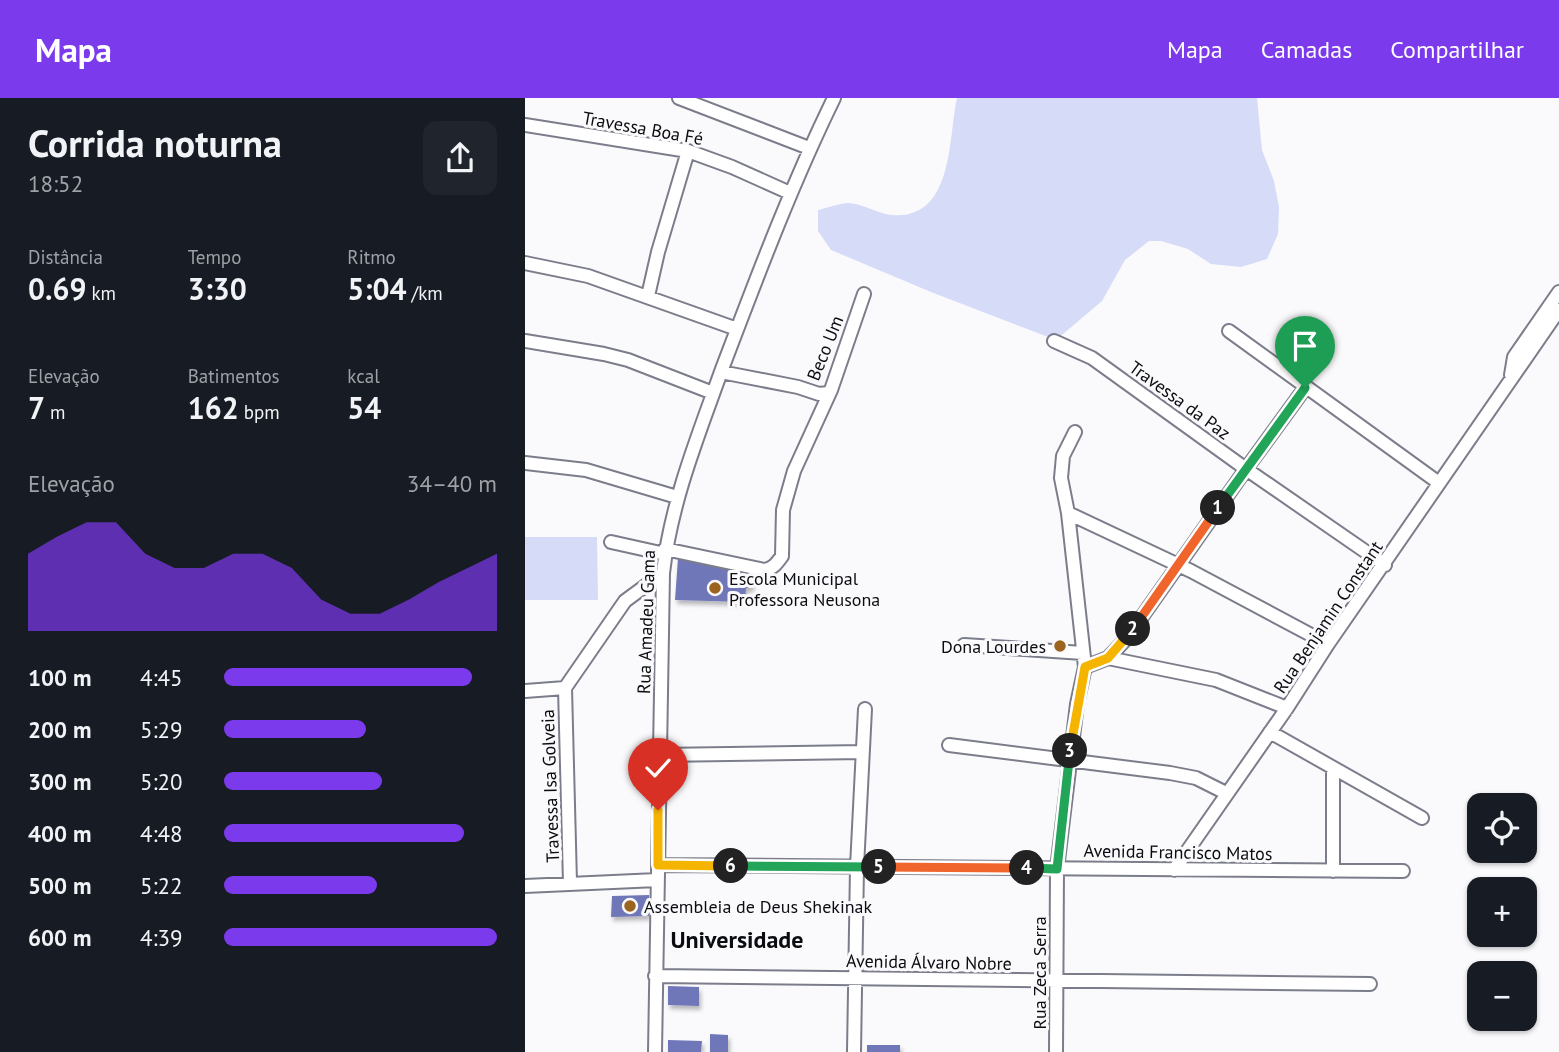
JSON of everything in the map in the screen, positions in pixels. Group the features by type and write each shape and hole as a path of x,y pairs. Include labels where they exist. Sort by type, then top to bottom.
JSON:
{"street":[{"path":"679,98 809,148"},
{"name":"Rua Amadeu Gama","path":"655,1052 665,552 677,498 713,393 790,193 834,98"},
{"name":"Travessa Boa Fé","path":"525,125 688,151 790,193"},
{"path":"648,296 688,151"},
{"path":"525,263 570,270 737,329"},
{"name":"Rua Benjamin Constant","path":"1510,382 1514,357 1559,292"},
{"name":"Beco Um","path":"721,372 825,394 831,390 864,294"},
{"name":"Rua Benjamin Constant","path":"1174,870 1559,310"},
{"path":"1229,331 1439,483"},
{"path":"525,341 577,348 616,357 713,393"},
{"name":"Travessa da Paz","path":"1054,341 1092,358 1385,565"},
{"path":"1075,432 1063,456 1061,470 1085,667 1108,658 1127,638 1305,388"},
{"path":"611,542 769,569 774,566 782,556 782,510 794,471 831,390"},
{"path":"525,463 586,470 677,498"},
{"path":"1068,513 1179,566 1328,644"},
{"path":"525,691 565,688 625,601 663,573"},
{"path":"964,645 1083,653"},
{"path":"1108,658 1204,677 1287,708"},
{"name":"Rua Zeca Serra","path":"1056,1052 1057,869 1069,761 1085,667"},
{"name":"Travessa Isa Golveia","path":"565,688 570,883"},
{"path":"854,1052 857,867 865,709"},
{"path":"1270,732 1422,818"},
{"path":"949,745 1190,776 1226,793"},
{"path":"659,755 863,752"},
{"path":"1333,768 1333,871"},
{"name":"Avenida Francisco Matos","path":"658,865 1403,871"},
{"path":"525,886 657,880"},
{"name":"Avenida Álvaro Nobre","path":"655,976 1370,984"}],"shaded area":[{"path":"957,98 1257,98 1262,150 1274,181 1279,207 1278,234 1267,259 1241,267 1211,264 1188,249 1161,241 1149,241 1125,260 1102,301 1056,340 831,250 818,231 818,210 849,203 891,215 912,213 927,205 944,174"},
{"path":"525,537 597,537 598,600 525,600"}],"building":[{"name":"Escola Municipal Professora Neusona","path":"678,558 753,575 752,588 746,588 745,602 675,600"},
{"name":"Assembleia de Deus Shekinak","path":"649,895 649,916 611,917 612,896"},
{"path":"668,986 699,987 699,1006 668,1005"},
{"path":"710,1034 728,1035 728,1052 710,1052"},
{"path":"668,1040 702,1041 701,1052 668,1052"},
{"path":"867,1045 900,1045 900,1052 867,1052"}],"place":[{"name":"Escola Municipal Professora Neusona","path":"715,588"},
{"name":"Dona Lourdes","path":"1060,646"},
{"name":"Assembleia de Deus Shekinak","path":"630,906"}],"district":[{"name":"Universidade","path":"737,939"}],"route":[{"path":"658,810 658,865 1057,869 1069,761 1085,667 1108,658 1127,638 1305,388"}]}
